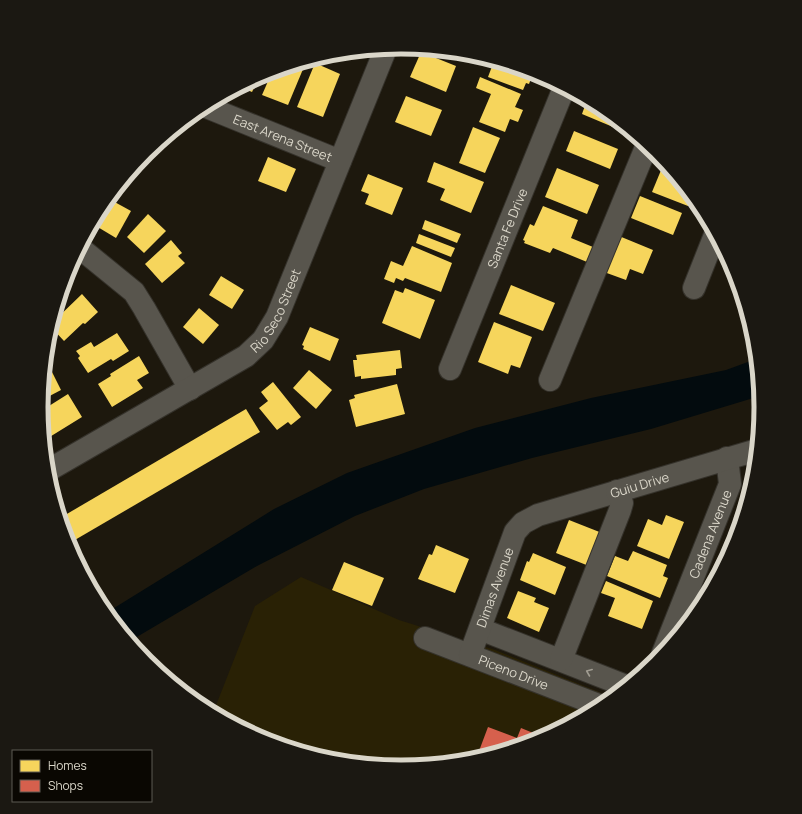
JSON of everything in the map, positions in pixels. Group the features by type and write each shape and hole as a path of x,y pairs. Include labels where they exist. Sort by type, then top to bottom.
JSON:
{"street":[{"name":"Rio Seco Street","path":"53,467 246,356 263,340 277,317 383,55"},
{"name":"Santa Fe Drive","path":"450,369 562,93"},
{"name":"East Arena Street","path":"212,109 340,161"},
{"path":"550,380 644,151"},
{"path":"694,288 713,241"},
{"path":"84,251 134,292 190,389"},
{"name":"Guiu Drive","path":"523,522 538,515 751,452"},
{"name":"Cadena Avenue","path":"670,635 730,484 727,458"},
{"path":"561,660 620,510 622,503 617,491"},
{"name":"Dimas Avenue","path":"470,655 515,532 523,522"},
{"path":"480,629 620,684"},
{"name":"Piceno Drive","path":"425,638 594,703"}],"shaded area":[{"path":"751,361 754,398 651,429 532,458 424,489 355,516 257,566 135,638 112,609 274,509 347,473 475,428 591,398 726,370"},
{"path":"301,577 399,620 495,650 606,695 557,724 514,741 470,753 447,757 401,760 355,757 310,748 266,733 245,724 215,707 255,606"}],"building: Homes":[{"path":"420,55 430,56 456,66 446,92 410,77"},
{"path":"318,64 340,74 323,117 297,107 314,65"},
{"path":"492,66 531,79 529,84 526,83 523,90 488,77"},
{"path":"303,68 288,105 262,95 268,80"},
{"path":"480,77 521,94 515,107 523,110 518,122 510,119 505,132 479,122 491,94 476,88"},
{"path":"255,86 252,92 246,90"},
{"path":"406,96 442,110 431,136 395,122"},
{"path":"585,105 614,125 613,127 582,114"},
{"path":"473,127 500,138 485,173 459,163"},
{"path":"574,131 618,149 610,169 566,151"},
{"path":"268,157 296,169 286,192 258,181"},
{"path":"434,162 484,182 471,213 440,200 445,189 427,182"},
{"path":"557,168 599,185 587,214 545,197"},
{"path":"662,169 689,203 688,206 652,192"},
{"path":"368,174 403,188 392,215 365,204 369,194 361,191"},
{"path":"640,196 682,213 673,235 631,218"},
{"path":"114,202 131,211 116,238 97,227"},
{"path":"543,206 578,220 571,238 593,247 587,262 553,248 550,253 524,243 525,241 523,240 530,224 534,226"},
{"path":"148,214 166,231 144,253 127,237"},
{"path":"425,220 461,234 457,243 422,229"},
{"path":"419,234 455,248 451,257 416,243"},
{"path":"619,236 653,250 643,274 630,269 626,280 604,272"},
{"path":"171,240 182,253 178,256 185,263 162,283 145,264"},
{"path":"412,246 452,263 441,292 405,278 403,281 396,278 394,283 384,279 391,261 403,266"},
{"path":"221,276 244,290 232,309 209,295"},
{"path":"511,285 555,303 543,331 499,314"},
{"path":"405,288 435,300 420,339 382,323 395,290 403,293"},
{"path":"82,294 98,312 85,324 83,323 64,341 56,333 60,315"},
{"path":"199,308 219,325 203,344 183,327"},
{"path":"494,322 532,337 520,368 511,365 508,374 478,362"},
{"path":"310,327 339,339 330,361 303,349 304,346 302,345"},
{"path":"117,333 129,351 113,361 111,359 88,373 78,358 80,356 76,351 91,342 94,347"},
{"path":"400,350 402,368 396,369 396,375 361,379 361,376 355,377 353,360 357,360 356,355"},
{"path":"139,356 149,373 137,380 143,388 112,407 98,384 111,376 110,374"},
{"path":"50,369 61,390 48,397"},
{"path":"309,370 332,390 316,409 293,388"},
{"path":"273,382 301,417 291,425 288,422 277,430 259,408 268,401 261,392"},
{"path":"397,384 405,414 356,427 349,400 355,398 354,395"},
{"path":"68,394 82,417 50,437 48,407"},
{"path":"246,409 260,432 74,540 65,515"},
{"path":"666,515 684,522 669,559 637,546 648,519 662,525"},
{"path":"569,520 602,533 589,566 556,553"},
{"path":"436,545 469,559 455,593 418,579 429,554 432,555"},
{"path":"633,551 667,565 663,576 668,578 660,598 607,576 615,556 628,561"},
{"path":"533,553 566,567 555,595 520,580 527,561 529,562"},
{"path":"344,562 384,578 372,606 332,590"},
{"path":"606,581 653,601 642,629 608,616 615,598 601,593"},
{"path":"518,591 536,598 534,602 549,608 539,632 507,618"}],"building: Shops":[{"path":"488,727 517,738 521,728 535,734 492,748 479,751"}]}
